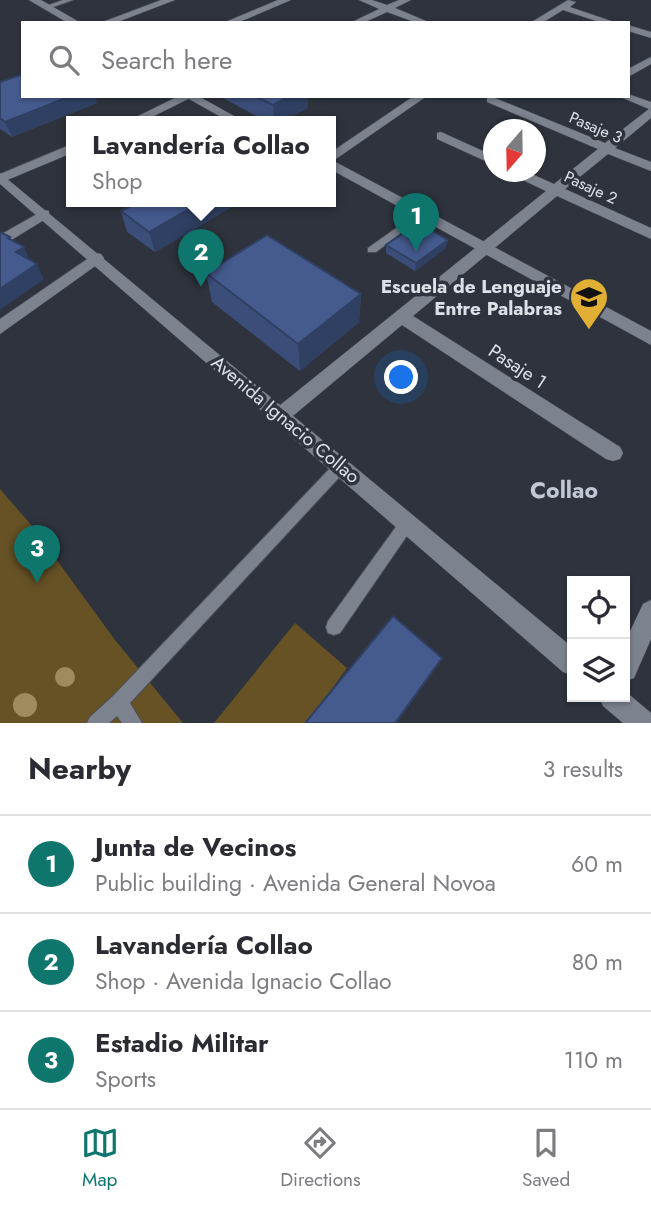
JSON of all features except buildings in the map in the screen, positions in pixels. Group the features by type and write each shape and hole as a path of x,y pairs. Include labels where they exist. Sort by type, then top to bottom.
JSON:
{"street":[{"path":"34,0 72,21"},
{"path":"111,21 170,0"},
{"path":"233,21 286,0"},
{"path":"365,0 421,21"},
{"path":"359,21 406,0"},
{"path":"538,21 573,0"},
{"path":"562,7 606,21"},
{"path":"630,29 651,35"},
{"path":"145,116 185,98"},
{"path":"193,98 227,116"},
{"path":"336,157 419,98"},
{"path":"630,98 651,106"},
{"name":"Pasaje 3","path":"491,100 651,167"},
{"path":"281,415 484,246 651,112"},
{"path":"441,136 483,156"},
{"path":"1,178 66,151"},
{"path":"336,164 651,339"},
{"name":"Avenida Ignacio Collao","path":"1,178 567,659"},
{"name":"Pasaje 2","path":"539,182 651,234"},
{"path":"0,242 44,214"},
{"path":"0,328 96,258"},
{"name":"Pasaje 1","path":"400,316 613,453"},
{"path":"630,657 651,612"},
{"path":"618,702 643,723"}],"lane":[{"path":"47,7 69,0"},
{"path":"372,250 423,212"},
{"path":"96,723 341,466"},
{"path":"334,627 408,522"},
{"path":"118,702 133,723"}],"shaded area":[{"path":"0,489 32,526 115,640 183,723 0,723"},
{"path":"295,623 347,668 307,723 214,723"}],"place":[{"name":"Junta de Vecinos","path":"416,251"},
{"name":"Lavandería Collao","path":"201,287"},
{"name":"Escuela de Lenguaje Entre Palabras","path":"589,331"},
{"name":"Estadio Militar","path":"37,583"}],"district":[{"name":"Collao","path":"564,490"}]}
